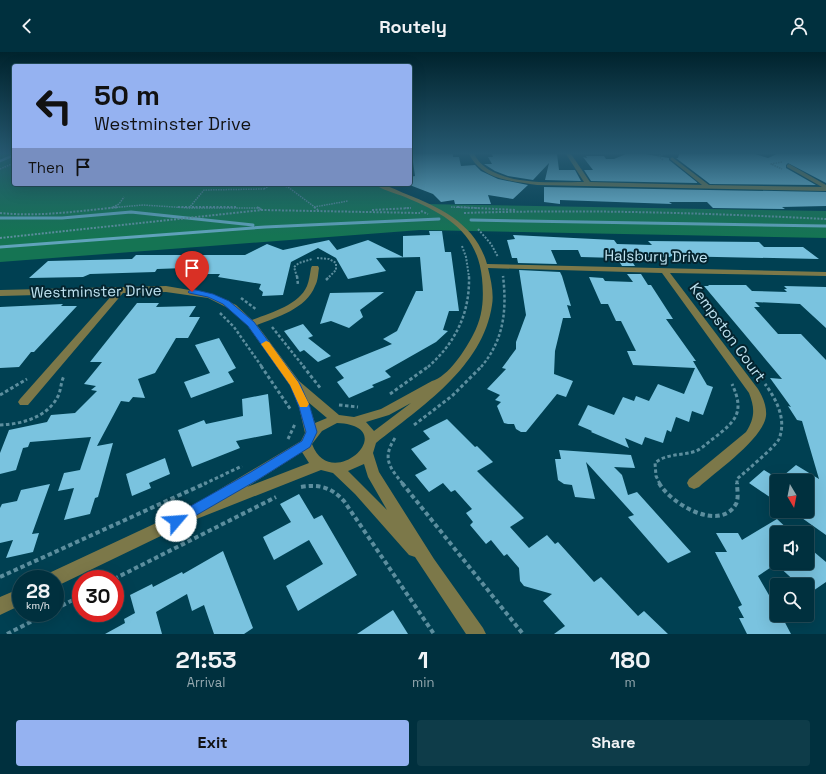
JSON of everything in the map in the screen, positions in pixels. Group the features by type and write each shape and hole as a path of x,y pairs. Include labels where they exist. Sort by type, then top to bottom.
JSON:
{"street":[{"path":"528,181 547,184 589,185 826,188"},
{"path":"586,181 589,185"},
{"path":"701,181 708,187"},
{"path":"814,181 826,188"},
{"path":"64,575 189,515 319,465 335,467 346,466 356,462 369,447 422,402 445,380 471,348 485,318 488,303 484,266 480,252 469,235 456,222 381,186"},
{"name":"Halsbury Drive","path":"484,266 826,274"},
{"path":"251,324 284,310 299,300 311,286 315,268"},
{"name":"Kempston Court","path":"664,270 746,380 759,404 760,415 757,425 750,435 694,483"},
{"name":"Westminster Drive","path":"0,293 166,289 202,293 226,303 251,324 295,384 305,407 309,438"},
{"path":"24,402 121,290"},
{"path":"189,515 309,438 326,422 336,419 355,421 384,412 445,380"},
{"name":"Westminster Drive","path":"295,384 336,419"},
{"path":"355,421 367,429 374,473 428,564 477,634"},
{"path":"309,438 311,458 319,465"},
{"path":"335,467 360,490 428,564"},
{"path":"0,606 12,600"}],"path":[{"path":"189,208 204,190 264,189 269,186"},
{"path":"284,186 288,187 318,210"},
{"path":"109,208 119,204 124,197"},
{"path":"314,207 344,203 348,201"},
{"path":"0,213 37,215 143,205 189,208 256,207 261,208 262,210"},
{"path":"0,238 262,210 422,212 432,211 445,206 615,213 685,212 826,219"},
{"path":"422,212 432,211"},
{"path":"464,213 539,211"},
{"path":"384,397 419,375 451,343 460,331 468,308 470,289 467,261 461,244"},
{"path":"218,311 234,327 292,412"},
{"path":"270,325 323,392"},
{"path":"0,425 28,420 47,410 59,394 60,382 68,371"},
{"path":"731,383 737,393 739,404 737,416 730,426 696,451 664,456 655,463 654,474 666,492 678,504 695,512 716,515 734,507 737,502 737,479 779,440 782,426 779,410 774,397 764,383"},
{"path":"334,402 344,406 360,407"},
{"path":"287,441 294,429 295,418"},
{"path":"399,434 387,456 390,468 523,634"},
{"path":"0,577 244,465"},
{"path":"295,489 317,485 338,493 349,507 434,634"},
{"path":"124,574 283,494"},
{"path":"7,634 30,622"}],"green space":[{"path":"0,181 12,181 12,186 382,186 424,204 826,211 826,238 420,230 0,262"}],"building":[{"path":"412,181 509,181 528,185 513,199 488,195 491,204 455,204 454,200 441,202 433,194 412,186"},
{"path":"600,181 696,181 698,183"},
{"path":"706,181 809,181 816,185 710,184"},
{"path":"544,187 826,192 826,206 782,207 785,209 713,208 707,202 669,202 672,204 560,200 560,204 544,202"},
{"path":"429,231 442,231 445,252 451,252 459,311 449,311 443,330 448,331 436,342 385,371 391,377 372,385 374,387 349,398 337,382 344,378 335,367 392,344 383,339 397,331 416,291 423,291 420,257 376,258 386,271 348,279 336,258 318,248 291,262 283,295 262,296 263,292 259,289 261,284 218,277 220,274 186,274 190,269 185,268 157,269 155,272 90,274 83,277 29,278 48,261 132,259 136,255 245,255 267,244 283,250 329,240 337,250 368,240 403,257 403,236 430,235"},
{"path":"513,235 614,240 617,244 652,245 648,241 759,242 764,247 803,247 819,259 670,256 671,257 643,257 645,260 631,260 635,266 622,266 617,258 581,257 578,250 551,250 557,264 518,263 517,258 512,258 507,240 515,239"},
{"path":"519,270 560,272 571,306 567,305 571,318 563,318 555,351 554,374 573,381 566,397 557,394 526,432 521,432 516,429 514,424 504,423 497,406 501,402 495,400 500,395 487,389 506,369 502,368 516,349 516,342 526,315"},
{"path":"627,274 641,274 648,285 651,285 673,319 666,319 696,361 693,361 707,385 713,387 703,415 692,411 689,422 676,417 671,432 667,430 663,443 645,437 642,445 625,438 629,448 578,425 588,405 614,415 623,397 634,401 636,396 649,401 658,384 684,394 695,368 633,365 627,351 636,351 621,321 616,321 608,304 601,304 589,277 603,278 605,281 633,282"},
{"path":"708,285 746,285 752,291 787,292 784,289 787,289 784,286 826,287 826,328 800,304 755,302 760,307 754,307 778,334 801,334 826,360 826,535 802,518 814,518 814,476 819,479 802,421 797,420 788,406 791,407 770,378 782,379 704,286 709,286"},
{"path":"384,292 360,310 363,317 349,328 331,321 320,324 330,293"},
{"path":"137,303 159,303 156,307 196,306 189,317 200,317 188,338 176,338 155,373 138,379 145,398 133,397 129,402 121,401 97,446 113,443 98,497 95,498 90,514 64,520 74,488 58,491 64,473 80,470 91,437 30,442 28,447 23,448 16,470 0,474 0,453 9,430 47,422 51,415 75,413 97,391 91,390 96,386 84,384 102,362 90,362"},
{"path":"63,304 61,306 77,306 34,352 31,352 19,367 0,368 0,307"},
{"path":"303,324 313,336 308,338 331,356 318,362 304,350 300,352 284,331"},
{"path":"219,338 236,368 228,372 234,382 191,398 184,382 210,373 195,345"},
{"path":"268,394 272,434 236,441 240,448 192,467 178,430 204,420 206,424 243,416 242,399"},
{"path":"447,419 475,447 477,446 493,462 477,471 524,518 510,527 529,548 547,535 555,544 558,542 594,582 601,577 638,616 644,611 668,634 554,634 565,626 543,601 552,594 524,586 520,581 519,568 507,554 504,556 491,540 486,544 470,525 473,522 466,513 472,509 455,490 451,492 443,483 429,492 415,475 427,469 411,449 430,439 423,431"},
{"path":"559,450 631,455 635,468 614,467 622,475 628,495 637,492 691,552 668,563 628,517 634,515 586,462 595,499 575,497 572,485 564,484 558,480 555,459 561,459"},
{"path":"165,458 170,474 149,483 151,488 132,496 126,474"},
{"path":"796,465 811,474 785,474"},
{"path":"764,470 770,474 770,497 749,483"},
{"path":"50,484 32,534 39,533 33,552 6,558 13,540 0,543 0,508 2,504 17,501 21,490"},
{"path":"299,494 314,519 322,515 357,575 298,611 286,586 323,564 309,540 274,560 263,537 291,522 280,504"},
{"path":"777,519 784,526 770,526 770,568 758,576 770,597 770,622 785,622 791,634 747,634 739,618 744,618 738,607 742,605 715,552 727,552 716,533 738,533 742,540"},
{"path":"223,551 253,628 244,634 214,634 204,605 192,611 187,594 156,612 162,634 105,634 125,623 124,619 135,613 130,595 152,584 153,587 182,572 183,574"},
{"path":"814,552 826,562 826,582 814,590 814,578 791,578 783,570 814,570"},
{"path":"393,610 408,634 357,634"}],"waterway":[{"path":"0,218 62,218 131,212 253,225"},
{"path":"0,247 265,227 439,219"},
{"path":"471,220 826,226"}],"slow traffic":[{"path":"266,344 295,384 303,404"}],"route":[{"path":"176,521 189,515 255,476 306,444 311,432 305,407 295,384 251,324 233,307 226,303 202,293 192,292"}]}
